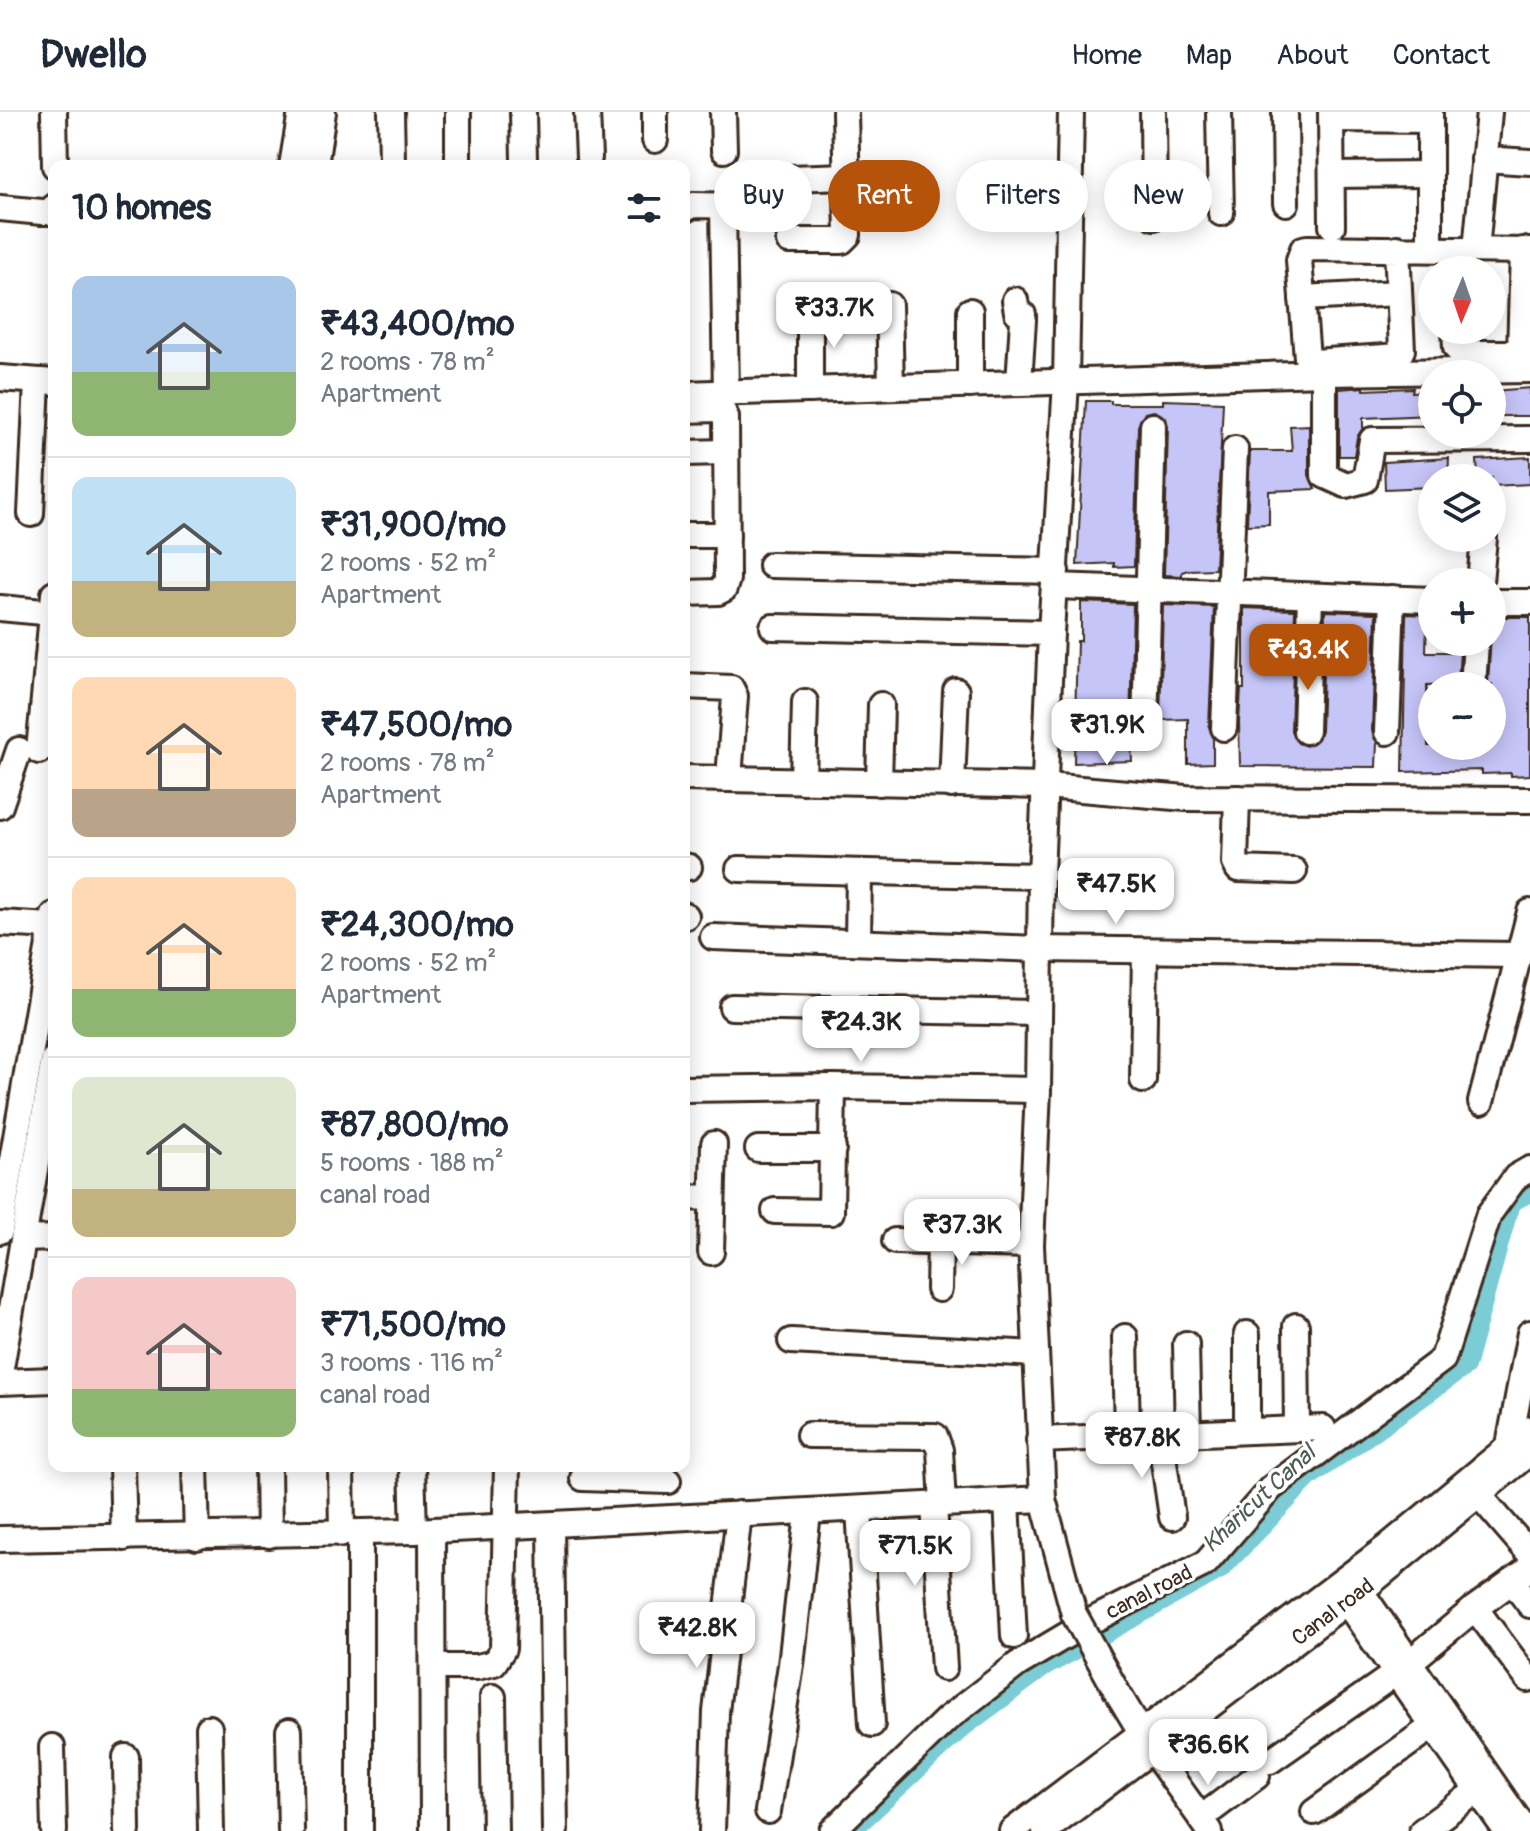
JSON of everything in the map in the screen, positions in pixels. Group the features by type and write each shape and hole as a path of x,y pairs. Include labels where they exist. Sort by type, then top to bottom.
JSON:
{"street":[{"path":"54,112 55,160"},
{"path":"293,160 301,112"},
{"path":"316,160 323,112"},
{"path":"391,112 392,160"},
{"path":"458,112 458,160"},
{"path":"523,112 524,160"},
{"path":"587,112 589,158"},
{"path":"655,112 655,140"},
{"path":"723,112 724,150"},
{"path":"845,112 846,160"},
{"path":"1071,112 1066,382 1051,633 1038,949 1038,1090 1031,1245 1043,1499 1074,1614 1147,1742 1206,1824 1264,1768 1403,1667 1521,1574 1530,1605"},
{"path":"1153,112 1153,160"},
{"path":"1219,112 1221,213"},
{"path":"1285,112 1286,203"},
{"path":"1453,254 1484,159 1489,112"},
{"path":"1332,226 1332,115 1430,116 1430,174 1453,254"},
{"path":"1484,159 1530,162"},
{"path":"1332,175 1430,174"},
{"path":"690,207 733,206 726,393"},
{"path":"0,208 48,212"},
{"path":"789,241 846,239 847,232"},
{"path":"1397,248 1402,350 1395,357 1307,358 1299,260 1303,249 1397,248 1453,254 1527,250 1527,359"},
{"path":"1302,298 1399,293"},
{"path":"1015,300 1017,312 1023,315 1019,383"},
{"path":"889,305 891,387"},
{"path":"810,310 810,390"},
{"path":"970,311 970,385"},
{"path":"1456,344 1457,352 1527,359"},
{"path":"690,394 1324,373 1527,359"},
{"path":"1324,373 1324,475 1346,485 1365,480 1372,440 1530,439"},
{"path":"0,378 45,381 31,514"},
{"path":"690,410 718,409 724,413 727,535 727,579 724,589 690,593"},
{"path":"1145,728 1153,426"},
{"path":"1224,728 1235,449"},
{"path":"690,453 726,452"},
{"path":"690,535 727,535"},
{"path":"771,565 1056,578 1147,590 1418,599"},
{"path":"1306,731 1310,596"},
{"path":"1387,732 1392,598"},
{"path":"1506,602 1530,602"},
{"path":"0,608 48,606"},
{"path":"773,627 1051,633"},
{"path":"0,806 29,750 48,636"},
{"path":"690,686 731,688 735,696 729,779"},
{"path":"952,785 956,691"},
{"path":"803,781 805,702"},
{"path":"879,783 881,705"},
{"path":"690,778 1046,786 1186,798 1530,800"},
{"path":"1237,798 1235,863 1238,869 1294,871"},
{"path":"739,869 1041,876"},
{"path":"858,942 859,872"},
{"path":"1481,1102 1530,912"},
{"path":"0,923 48,920"},
{"path":"713,937 1038,949 1519,955"},
{"path":"0,1231 8,1121 48,938"},
{"path":"1143,1080 1145,951"},
{"path":"732,1007 1038,1013"},
{"path":"775,1211 831,1212 833,1087"},
{"path":"690,1089 1038,1090"},
{"path":"0,1374 48,1095"},
{"path":"711,1252 714,1144"},
{"path":"758,1149 833,1149"},
{"name":"canal road","path":"832,1831 947,1719 1018,1664 1087,1623 1206,1563 1271,1488 1443,1359 1489,1214 1516,1177 1530,1169"},
{"path":"690,1197 712,1198"},
{"path":"24,1239 48,1238"},
{"path":"895,1241 1031,1245"},
{"path":"939,1289 940,1243"},
{"path":"1296,1326 1297,1429"},
{"path":"1519,1449 1530,1333"},
{"path":"1247,1334 1247,1431"},
{"path":"1125,1337 1127,1436"},
{"path":"791,1341 1035,1354"},
{"path":"1186,1344 1188,1434"},
{"path":"0,1382 48,1380"},
{"path":"1039,1440 1323,1428"},
{"path":"1520,1824 1348,1588 1519,1449 1530,1429"},
{"path":"809,1435 935,1436 940,1450 938,1505 944,1668"},
{"path":"1160,1435 1172,1517"},
{"name":"Canal road","path":"1045,1831 1147,1742 1348,1588 1479,1495 1504,1473 1519,1449"},
{"path":"122,1472 124,1538"},
{"path":"195,1472 197,1537"},
{"path":"268,1472 269,1535"},
{"path":"342,1472 351,1533 360,1831"},
{"path":"413,1472 423,1531 433,1667 433,1831"},
{"path":"433,1667 477,1667 494,1663 503,1649 507,1472"},
{"path":"626,1521 628,1473"},
{"path":"583,1478 628,1473 668,1481"},
{"path":"1479,1495 1530,1554"},
{"path":"0,1539 423,1531 1043,1499"},
{"path":"1007,1501 1014,1636"},
{"path":"859,1509 872,1724"},
{"path":"768,1811 791,1665 808,1513"},
{"path":"712,1831 716,1712 739,1514"},
{"path":"551,1525 555,1831"},
{"path":"1475,1608 1528,1679"},
{"path":"1403,1667 1433,1726 1478,1790 1520,1824"},
{"path":"493,1697 495,1831"},
{"path":"1314,1812 1433,1726"},
{"path":"209,1728 211,1831"},
{"path":"289,1731 291,1831"},
{"path":"1012,1831 1147,1742"},
{"path":"52,1747 54,1831"},
{"path":"126,1757 127,1831"},
{"path":"1422,1831 1478,1790"}],"building":[{"path":"1413,388 1412,392 1418,392 1418,416 1363,418 1354,456 1339,456 1339,389"},
{"path":"1530,388 1530,416 1506,416 1506,390"},
{"path":"1163,400 1223,402 1215,569 1188,570 1182,572 1182,576 1164,575 1168,426 1166,418 1154,411 1145,413 1138,426 1134,566 1114,567 1114,563 1077,565 1086,401 1163,404"},
{"path":"1309,425 1309,475 1315,489 1269,491 1269,524 1247,525 1250,451 1292,451 1290,426"},
{"path":"1530,457 1530,484 1506,485 1506,464 1477,464 1477,460"},
{"path":"1449,458 1449,464 1418,464 1418,488 1385,489 1384,462"},
{"path":"1081,602 1133,604 1132,761 1074,763"},
{"path":"1163,605 1214,607 1209,727 1213,737 1213,763 1188,764 1188,719 1160,720"},
{"path":"1244,608 1295,610 1291,731 1298,743 1306,746 1318,739 1321,731 1325,611 1376,613 1372,731 1377,742 1376,767 1240,766"},
{"path":"1406,614 1418,615 1418,656 1460,656 1459,672 1418,672 1418,760 1506,760 1506,672 1489,672 1490,656 1506,656 1506,617 1530,617 1530,775 1482,774 1482,770 1403,772"}],"waterway":[{"name":"Kharicut Canal","path":"852,1831 963,1728 1044,1668 1221,1570 1309,1478 1466,1367 1511,1203 1530,1193"}]}
